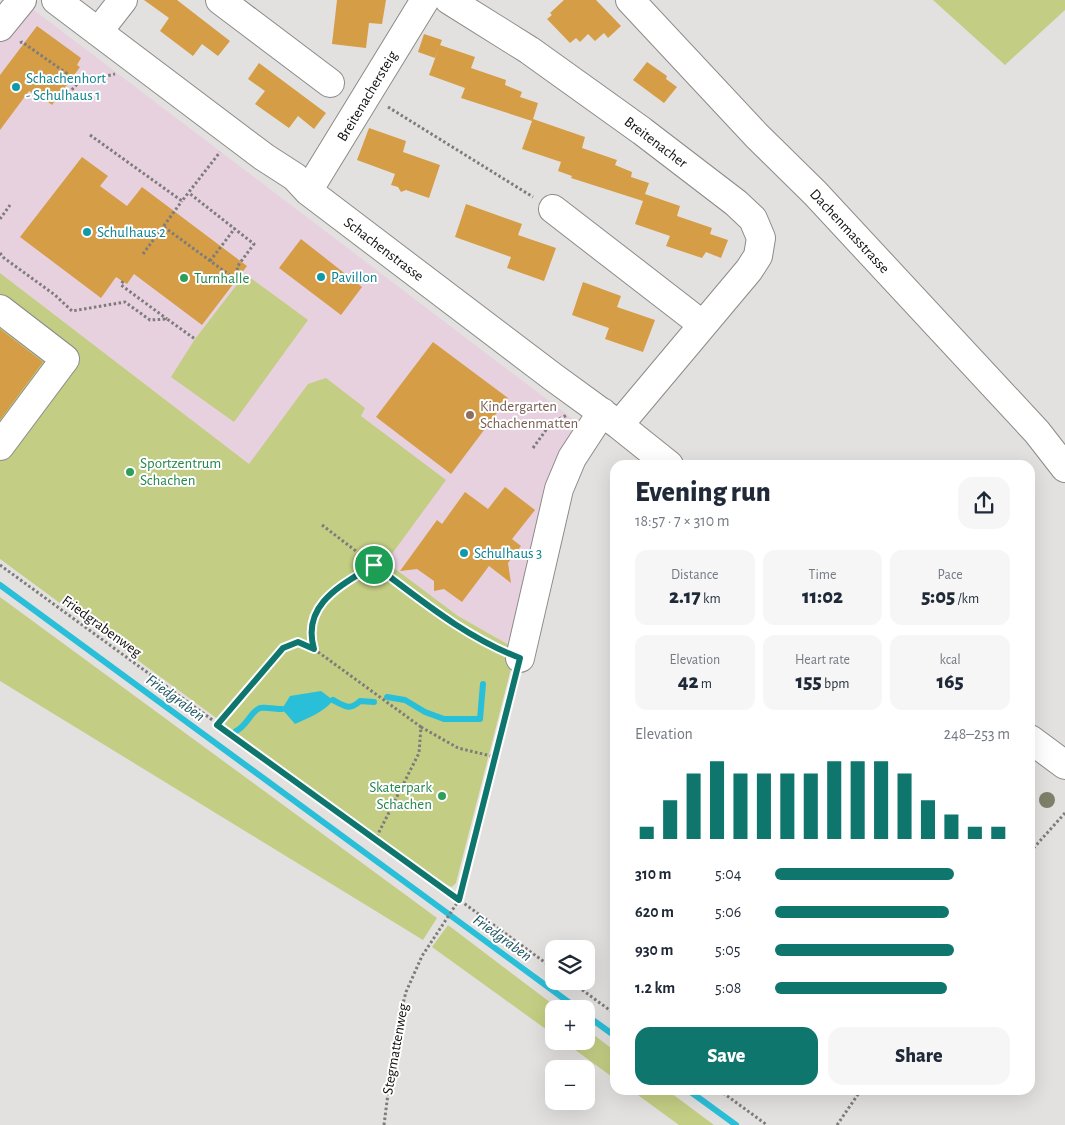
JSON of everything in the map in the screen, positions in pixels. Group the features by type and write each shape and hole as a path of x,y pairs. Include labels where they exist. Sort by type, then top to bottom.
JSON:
{"street":[{"path":"8,36 22,0"},
{"name":"Schachenstrasse","path":"56,0 264,157 295,177 308,191 663,460"},
{"path":"98,32 123,0"},
{"path":"220,0 330,83"},
{"name":"Breitenachersteig","path":"308,191 369,95 425,0"},
{"name":"Breitenacher","path":"449,0 529,50 642,131 736,203 753,219 760,238 758,256 749,270 703,325 611,419"},
{"name":"Dachenmasstrasse","path":"630,0 757,136 822,200 1037,432 1065,468"},
{"path":"553,209 703,325"},
{"path":"0,310 65,359 0,446"},
{"path":"520,658 560,488 572,458 611,419"},
{"path":"1035,743 1065,765"}],"path":[{"path":"8,36 22,42 79,82"},
{"path":"67,94 79,82 125,72"},
{"path":"369,95 553,209"},
{"path":"90,135 182,201"},
{"path":"143,254 223,147"},
{"path":"164,227 239,282 237,267 254,244 188,193"},
{"path":"0,219 10,205"},
{"path":"210,261 235,228"},
{"path":"0,253 4,258 56,295 72,311 126,302 150,320 167,319"},
{"path":"123,282 121,285 195,338"},
{"path":"533,448 551,423 571,413"},
{"path":"322,525 450,623 498,650 520,658"},
{"name":"Friedgrabenweg","path":"0,565 545,963"},
{"path":"314,649 310,636 312,620 322,604 333,590 374,565"},
{"path":"217,725 283,648 298,642 314,649 421,727 458,748 494,757"},
{"name":"Stegmattenweg","path":"384,1125 396,1030 406,992 422,956 459,900 520,658"},
{"path":"375,840 419,753 421,727"},
{"path":"1035,846 1065,813"},
{"path":"582,990 610,1010"},
{"path":"726,1095 767,1125"},
{"path":"836,1125 857,1095"}],"shaded area":[{"path":"34,10 578,423 563,465 516,649 458,616 271,481 0,273 0,40 23,12"}],"green space":[{"path":"933,0 1065,0 1065,10 1005,65"},
{"path":"0,273 249,464 308,384 326,378 365,408 361,416 446,480 386,562 458,616 516,649 456,883 452,887 367,829 0,559"},
{"path":"245,274 308,320 234,422 171,377 195,339"},
{"path":"0,597 437,918 423,940 0,681"},
{"path":"448,925 547,1000 545,1000 545,1029 432,947"},
{"path":"595,1036 610,1047 610,1075 595,1064 595,1060 589,1060 575,1050 595,1050"},
{"path":"638,1095 674,1095 714,1125 679,1125"}],"water":[{"path":"321,691 333,700 330,704 321,711 295,724 282,709 290,696"}],"building":[{"path":"144,0 177,0 230,41 218,56 202,44 193,56 160,31 169,18"},
{"path":"337,0 386,0 382,24 369,23 366,48 332,44"},
{"path":"564,0 596,0 621,26 608,38 604,33 595,41 588,34 580,42 576,38 570,43 547,19 552,15 550,13"},
{"path":"37,26 81,58 77,65 80,67 52,105 35,92 34,94 29,91 0,130 0,75"},
{"path":"424,34 442,40 435,58 418,52"},
{"path":"440,45 475,57 471,68 506,80 505,85 522,92 520,97 538,103 533,119 585,137 582,148 617,160 615,165 632,172 631,177 649,183 645,194 680,206 677,216 712,228 710,234 728,240 721,258 706,252 702,258 666,246 670,236 635,224 643,201 571,178 572,176 558,171 561,162 522,149 532,121 461,98 465,88 429,75"},
{"path":"647,62 667,76 666,79 677,87 664,103 633,80"},
{"path":"259,63 326,113 314,129 298,116 289,128 255,104 265,91 248,79"},
{"path":"369,128 406,141 403,152 440,165 429,198 406,190 401,192 398,187 391,185 395,174 357,160"},
{"path":"82,157 108,176 100,186 127,206 142,187 247,266 202,325 134,274 127,284 116,277 101,298 20,237"},
{"path":"466,204 522,224 518,235 556,248 544,281 507,268 511,257 455,237"},
{"name":"Pavillon","path":"301,239 362,287 341,315 279,268"},
{"path":"583,282 621,296 617,307 655,320 643,352 605,339 609,328 572,315"},
{"path":"0,329 43,362 0,420"},
{"path":"433,342 508,398 451,474 376,417"},
{"name":"Schulhaus 3","path":"505,487 535,510 512,539 521,546 508,563 511,583 489,566 462,602 444,589 434,591 434,581 417,569 400,571 437,520 442,524 465,492 488,509"}],"waterway":[{"name":"Friedgraben","path":"0,585 566,1000"},
{"path":"387,697 405,700 425,712 444,719 480,719 483,684"},
{"path":"333,700 350,707 360,701 374,702"},
{"path":"236,731 260,708 282,709"},
{"name":"Friedgraben","path":"595,1022 610,1032"},
{"name":"Friedgraben","path":"695,1095 736,1125"}],"place":[{"name":"Schachenhort - Schulhaus 1","path":"16,87"},
{"name":"Schulhaus 2","path":"87,232"},
{"name":"Pavillon","path":"321,277"},
{"name":"Turnhalle","path":"184,278"},
{"name":"Kindergarten Schachenmatten","path":"470,415"},
{"name":"Sportzentrum Schachen","path":"130,472"},
{"name":"Schulhaus 3","path":"464,553"},
{"name":"Skaterpark Schachen","path":"442,796"}],"route":[{"path":"374,565 450,623 498,650 520,658 459,900 217,725 283,648 298,642 314,649 310,636 312,620 322,604 333,590 374,565"}]}
